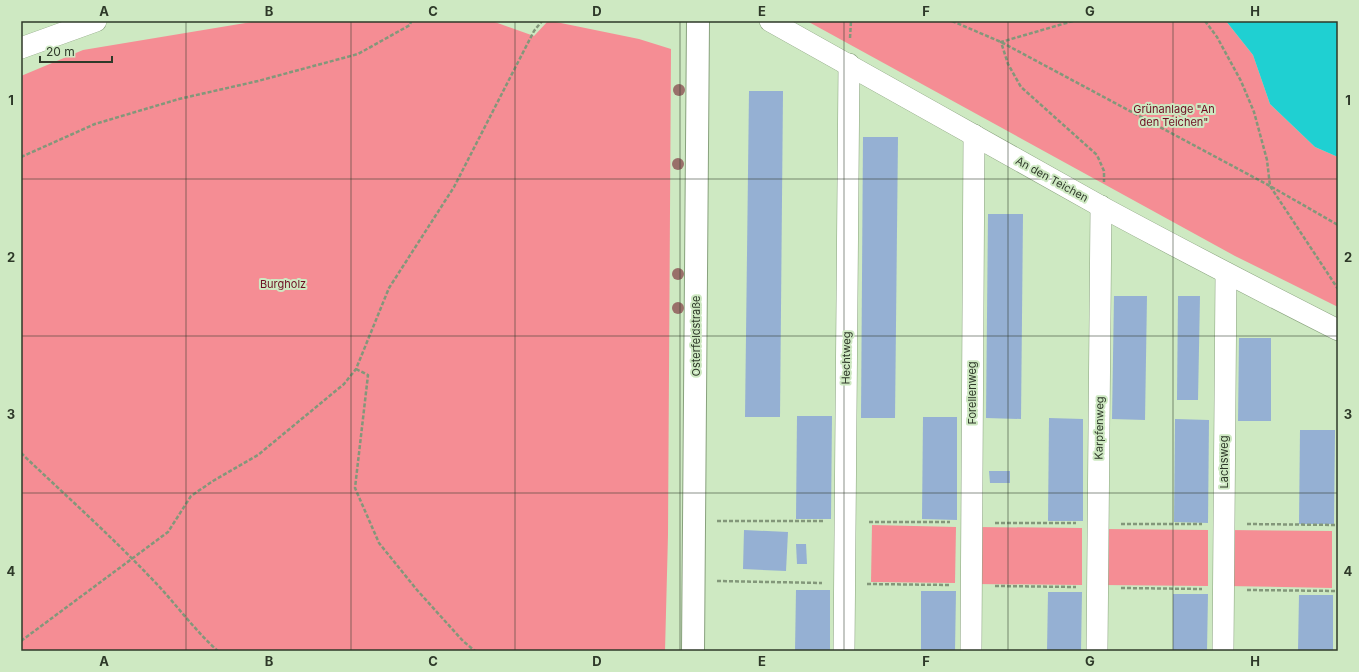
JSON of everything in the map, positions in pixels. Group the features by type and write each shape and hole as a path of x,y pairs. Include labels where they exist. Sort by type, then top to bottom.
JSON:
{"street":[{"path":"21,48 96,21"},
{"name":"Osterfeldstraße","path":"693,651 698,21"},
{"name":"An den Teichen","path":"770,21 1100,206 1338,330"},
{"name":"Hechtweg","path":"844,651 849,64"},
{"name":"Forellenweg","path":"971,651 974,135"},
{"name":"Karpfenweg","path":"1097,651 1100,206"},
{"name":"Lachsweg","path":"1223,651 1226,273"}],"path":[{"path":"21,157 95,124 179,98 258,81 358,54 410,25 411,21"},
{"path":"21,641 168,532 191,496 258,455 344,384 356,369 389,288 454,187 534,31 542,21"},
{"path":"952,21 1002,42 1270,186 1338,225"},
{"path":"1002,42 1072,21"},
{"path":"1205,21 1217,37 1241,81 1254,112 1266,160 1270,186 1338,289"},
{"path":"1002,42 1008,64 1021,87 1097,155 1104,171 1104,188 1100,206"},
{"path":"356,369 368,375 356,488 361,502 379,543 417,590 463,641 475,651"},
{"path":"21,453 132,558 218,651"},
{"path":"694,521 1338,525"},
{"path":"694,581 1338,591"}],"green space":[{"name":"Burgholz","path":"257,21 492,21 534,36 548,21 551,21 639,39 671,49 668,535 665,651 21,651 21,76 83,50"},
{"name":"Grünanlage \"An den Teichen\"","path":"807,21 1226,21 1253,55 1270,104 1315,147 1338,157 1338,307 1235,256"},
{"path":"872,525 956,527 955,583 871,582"},
{"path":"978,527 1082,528 1082,585 977,584"},
{"path":"1103,529 1208,530 1208,586 1102,585"},
{"path":"1227,530 1332,531 1332,588 1227,586"}],"water":[{"path":"1226,21 1338,21 1338,157 1315,147 1270,104 1253,55"}],"building":[{"path":"749,91 783,91 780,417 745,417"},
{"path":"863,137 898,137 895,418 861,418"},
{"path":"988,214 1023,214 1021,419 986,418"},
{"path":"1114,296 1147,296 1145,420 1112,419"},
{"path":"1178,296 1200,296 1198,400 1177,400"},
{"path":"1239,338 1271,338 1271,421 1238,421"},
{"path":"797,416 832,416 831,519 796,519"},
{"path":"923,417 957,417 957,520 922,519"},
{"path":"1049,418 1083,419 1083,521 1048,521"},
{"path":"1175,419 1209,420 1208,523 1174,522"},
{"path":"1300,430 1335,430 1334,524 1299,524"},
{"path":"989,471 1010,471 1010,483 990,483"},
{"path":"744,530 788,532 786,571 743,569"},
{"path":"796,544 806,544 807,564 797,564"},
{"path":"796,590 830,590 830,651 795,651"},
{"path":"921,591 956,591 955,651 921,651"},
{"path":"1048,592 1082,592 1081,651 1047,651"},
{"path":"1173,594 1208,594 1207,651 1173,651"},
{"path":"1299,595 1333,595 1333,651 1298,651"}]}
